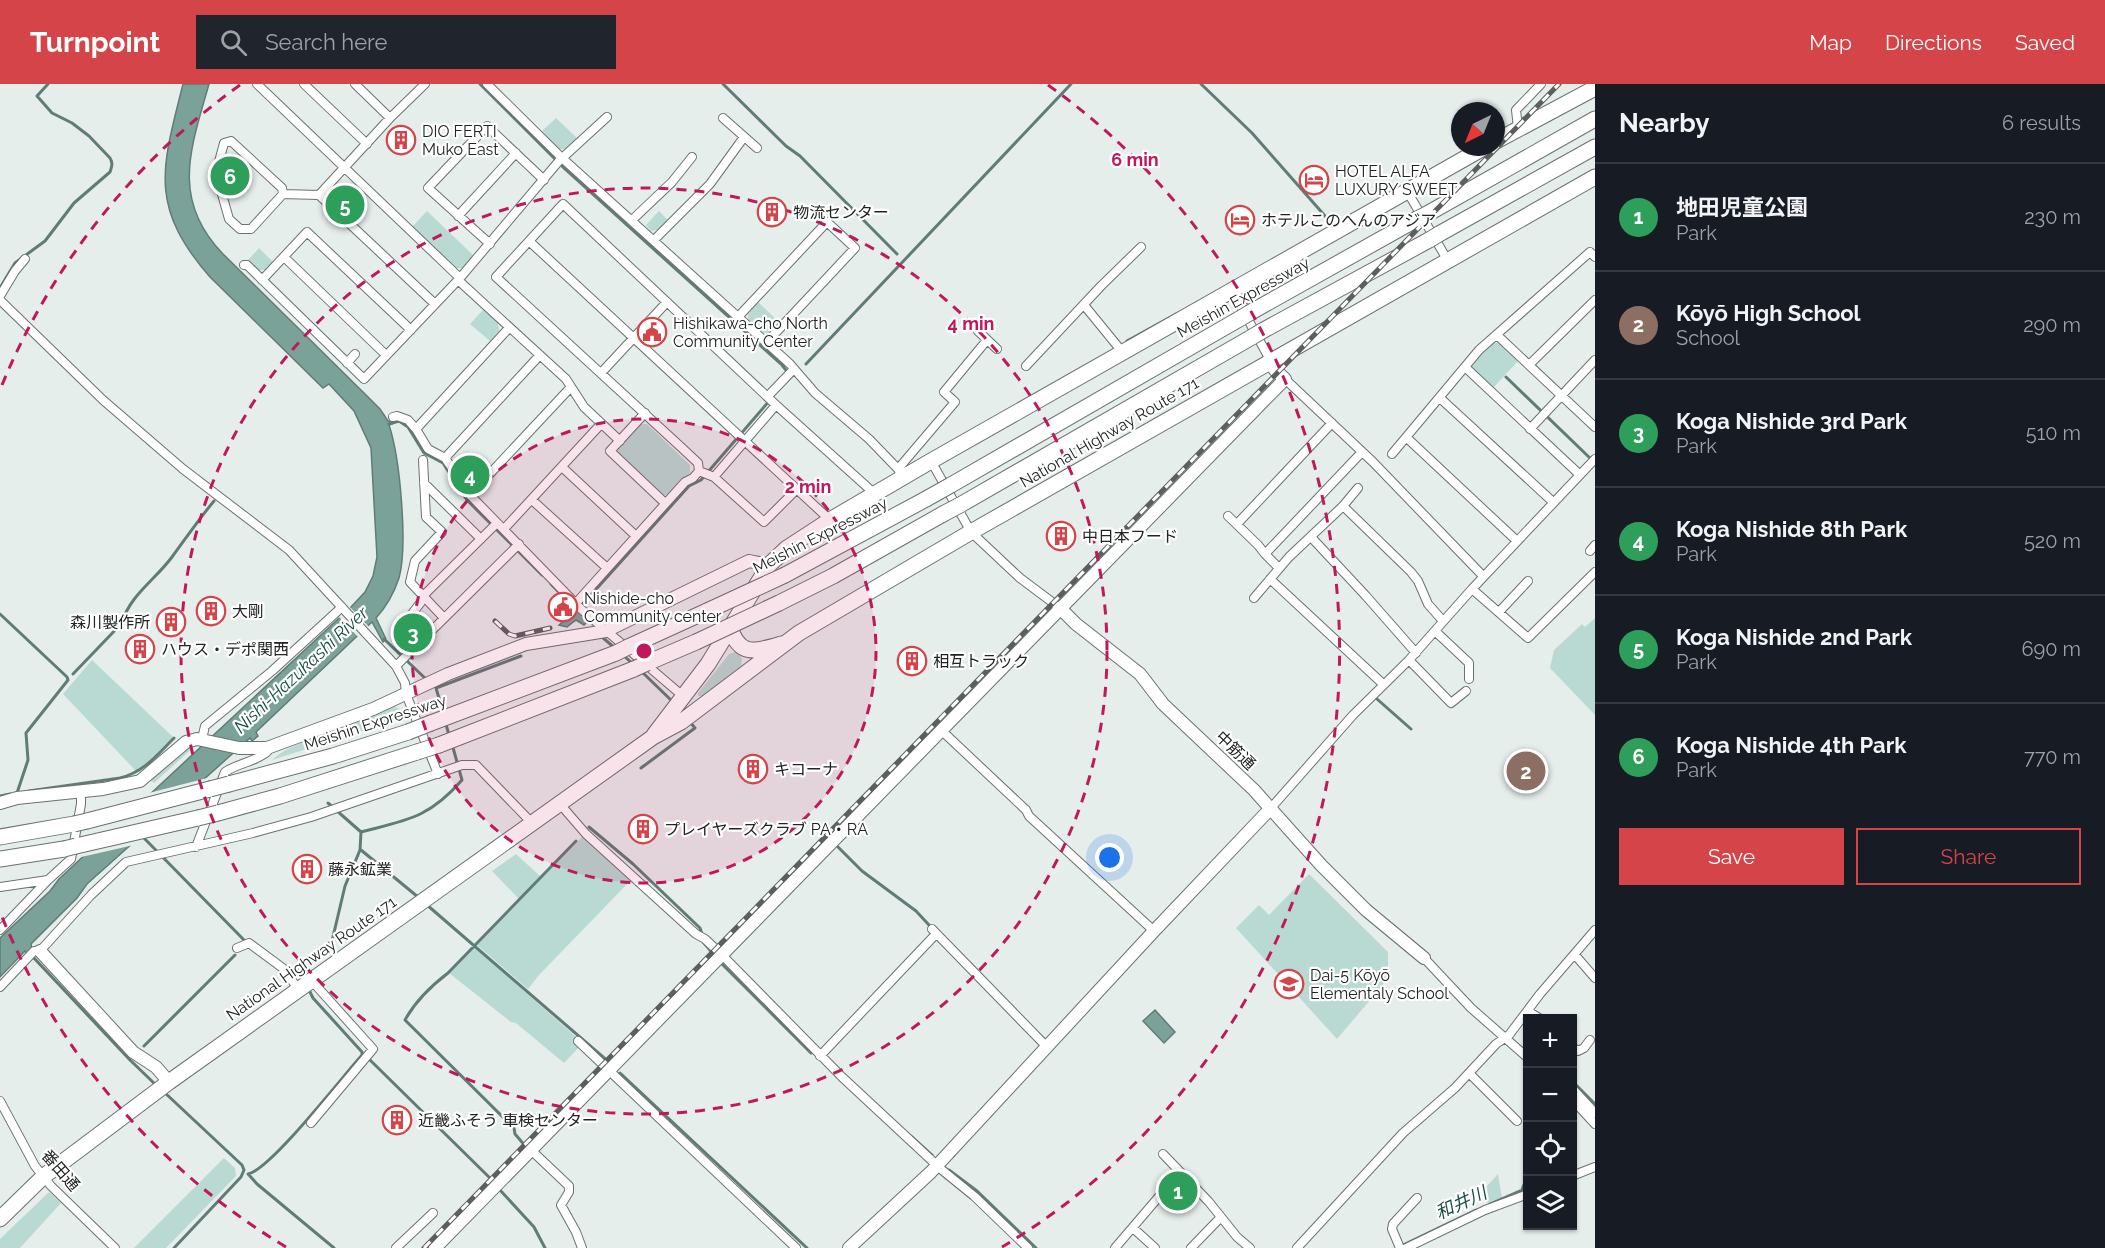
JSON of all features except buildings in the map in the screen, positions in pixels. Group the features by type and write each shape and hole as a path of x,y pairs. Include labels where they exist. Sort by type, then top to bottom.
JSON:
{"highway":[{"path":"1505,136 1595,88"},
{"name":"Meishin Expressway","path":"0,837 108,816 333,756 442,720 622,650 785,575 926,499 1246,315 1595,120"},
{"path":"0,861 173,825 331,780 449,741 696,642 833,576 1257,334 1595,147"},
{"name":"National Highway Route 171","path":"682,710 769,565 787,548 875,494 901,473 931,461 1124,354 1469,156"},
{"name":"National Highway Route 171","path":"0,1220 44,1176 163,1086 560,804 652,737 682,710 786,642 971,532 1595,177"},
{"path":"730,627 734,640 743,649 763,650 786,642"}],"street":[{"path":"257,84 509,328 566,379 584,407 620,441"},
{"path":"304,84 367,144"},
{"path":"355,84 390,118"},
{"path":"319,195 390,118 425,84"},
{"path":"487,84 560,161 632,220 790,364 790,372 772,400 741,438 707,474 685,482 607,568 578,605"},
{"path":"1518,128 1516,110 1541,84"},
{"path":"244,265 247,265 364,379 459,279 560,161 607,117"},
{"path":"723,118 757,148"},
{"path":"490,244 428,188 487,126 544,180"},
{"path":"654,240 710,184 744,137"},
{"path":"283,194 282,188 231,141 224,143 216,172 229,219 240,229 251,229 283,194 319,195 435,304"},
{"path":"458,216 516,153"},
{"path":"632,220 690,164"},
{"path":"1407,191 1448,261"},
{"path":"797,489 764,522 707,474 645,413 496,277 563,204 875,494"},
{"path":"738,317 827,222 855,248 766,342"},
{"path":"262,280 307,232 411,330"},
{"path":"529,241 830,520"},
{"path":"1026,366 1141,247"},
{"path":"1392,454 1479,350 1498,336 1590,252 1595,257"},
{"path":"284,258 387,355"},
{"path":"25,259 15,271 0,298 103,400 183,469 289,550 368,634 401,661 406,694 438,774"},
{"path":"1233,292 1275,370 1362,452 1483,576"},
{"path":"1529,365 1595,300"},
{"path":"601,373 667,302"},
{"path":"1084,305 1124,354"},
{"path":"416,429 509,328"},
{"path":"978,331 998,349"},
{"path":"1498,336 1595,427"},
{"path":"790,372 869,439 901,473 955,402 944,392 987,340"},
{"path":"347,363 355,354"},
{"path":"446,458 540,355"},
{"path":"1530,429 1595,360"},
{"path":"1465,367 1579,474"},
{"path":"435,1248 1285,379"},
{"path":"470,495 571,387"},
{"path":"1440,398 1552,502"},
{"path":"1588,420 1595,412"},
{"path":"645,413 610,451 665,503"},
{"path":"393,417 408,420 428,449 446,458 470,495 682,710"},
{"path":"1237,524 1332,423"},
{"path":"405,622 423,596 489,531 500,526 532,500 601,424"},
{"path":"1407,438 1517,541"},
{"path":"1265,554 1362,452"},
{"path":"849,1248 937,1165 1271,808 1346,723 1383,684 1413,657 1483,576 1595,459"},
{"path":"423,460 426,516 442,532 415,561 411,582 444,618"},
{"name":"中筋通","path":"931,461 971,532 1020,578 1140,674 1163,704 1271,808 1296,839 1366,910 1424,958 1471,1008 1523,1055"},
{"path":"562,467 636,536"},
{"path":"424,483 481,539"},
{"path":"1254,598 1279,568 1358,489"},
{"path":"532,500 607,568"},
{"path":"1343,506 1411,572 1418,581 1428,604 1443,621"},
{"path":"1228,516 1258,544 1279,568"},
{"path":"1311,537 1366,596 1451,703 1466,691"},
{"path":"401,661 519,544"},
{"path":"0,803 17,798 81,792 140,781 186,742 205,740 239,748 267,748 373,709 429,683 526,644 606,631 749,561 769,565"},
{"path":"1472,589 1528,638 1595,572"},
{"path":"1270,579 1383,684"},
{"path":"1499,612 1528,580"},
{"path":"205,740 205,726 272,671 342,607"},
{"path":"1435,632 1469,663 1469,679"},
{"path":"942,730 1026,810 1029,816 1154,931"},
{"path":"196,847 225,772 261,757 267,752 267,748"},
{"path":"0,987 126,862 196,847 330,811 462,765 476,765 532,824"},
{"path":"0,930 71,859 81,792"},
{"path":"560,804 586,834 702,937 719,958 820,1056 1028,1248"},
{"path":"0,886 48,880"},
{"path":"1297,1248 1402,1133 1469,1073 1503,1038 1509,1035 1595,930"},
{"path":"820,1056 934,931 1046,1046"},
{"path":"237,948 249,943 303,985 373,1049 311,1123"},
{"path":"34,953 133,1052 156,1067 163,1086"},
{"path":"1575,955 1595,978"},
{"path":"1528,1011 1533,1014"},
{"path":"1577,1051 1584,1048 1590,1040"},
{"path":"578,1041 796,1248"},
{"path":"1469,1073 1517,1121"},
{"path":"1577,1093 1595,1113"},
{"name":"番田通","path":"0,1101 26,1151 44,1176 115,1248"},
{"path":"1577,1104 1595,1124"},
{"path":"531,1150 569,1186 569,1192 561,1205 582,1248"},
{"path":"1163,1154 1250,1248"},
{"path":"1577,1174 1595,1167"},
{"path":"1115,1248 1180,1172"},
{"path":"1406,1248 1485,1210 1523,1196"},
{"path":"1401,1248 1392,1229 1393,1224 1417,1198"},
{"path":"396,1248 433,1213"},
{"path":"1191,1248 1221,1217"},
{"path":"1133,1228 1155,1248"}],"shaded area":[{"path":"556,118 577,138 566,149 559,149 542,131"},
{"path":"224,162 243,181 228,197 221,171"},
{"path":"334,185 363,212 353,222 328,198 327,192"},
{"path":"427,211 474,256 463,268 455,268 412,227"},
{"path":"659,211 668,220 658,230 651,231 646,225"},
{"path":"259,248 273,262 266,270 259,270 248,260"},
{"path":"758,302 779,322 770,333 762,333 748,319 748,314"},
{"path":"483,310 498,323 499,331 490,341 470,324"},
{"path":"1492,343 1499,343 1518,361 1493,388 1470,366"},
{"path":"640,424 647,424 690,465 690,473 668,495 660,496 618,455 618,447"},
{"path":"467,466 480,478 474,484 468,484 461,472"},
{"path":"415,615 427,627 409,646 401,638 406,625"},
{"path":"1595,618 1595,715 1550,668 1554,650 1582,624 1585,627"},
{"path":"735,652 742,659 741,666 703,696 698,696 729,654"},
{"path":"92,660 173,737 147,765 136,771 63,694"},
{"path":"394,706 401,710 404,718 272,760 295,746 337,731"},
{"path":"196,745 154,783 150,779 184,748"},
{"path":"583,836 631,880 528,989 477,945"},
{"path":"516,854 541,877 519,899 492,871"},
{"path":"1309,874 1388,952 1388,979 1337,1039 1236,928 1259,905 1269,915"},
{"path":"474,947 583,1043 564,1063 516,1023 511,1022 449,973"},
{"path":"224,1158 235,1168 236,1176 166,1248 134,1248"},
{"path":"1498,1174 1502,1198 1488,1203 1477,1197"},
{"path":"1178,1182 1184,1182 1190,1187 1174,1204 1166,1196"},
{"path":"49,1192 61,1203 20,1248 0,1248 0,1239"}],"water":[{"name":"Nishi-Hazukashi River","path":"183,84 209,84 196,130 189,172 196,213 206,234 223,254 380,409 388,421 391,421 392,424 389,425 399,479 403,524 402,563 399,578 390,599 376,618 386,639 383,642 372,622 256,732 258,736 252,741 250,738 87,884 77,898 31,944 32,949 27,954 25,951 0,977 0,938 50,891 59,879 351,607 365,592 373,576 377,557 371,448 354,411 329,384 323,388 210,277 190,252 177,229 169,207 165,185 170,140"},
{"path":"575,606 590,619 584,625 576,620 567,627 559,625 574,611"},
{"path":"1155,1010 1175,1032 1164,1043 1143,1021"}],"pier":[{"path":"348,605 370,628 360,639 338,616"},
{"path":"211,777 134,845 77,858 145,794"}],"waterway":[{"path":"0,288 15,263 45,241 74,203 110,172 111,168 110,158 89,136 72,123 52,113 37,96 48,84"},
{"path":"480,84 565,169 782,365 789,374"},
{"path":"723,84 786,146 800,156 897,254"},
{"path":"806,364 1071,84"},
{"path":"1201,84 1252,133 1333,225"},
{"path":"1127,341 1178,313"},
{"path":"1506,377 1592,460"},
{"path":"581,606 689,486 701,480 770,400"},
{"path":"389,424 399,421 408,427 424,453 443,463 467,500 542,575"},
{"path":"73,674 122,623 137,596 166,565 214,501"},
{"path":"551,584 576,610"},
{"path":"0,614 68,680 26,733 28,760 17,793"},
{"path":"602,637 616,649"},
{"path":"384,639 427,680"},
{"path":"623,655 634,665"},
{"path":"436,688 521,656"},
{"path":"641,671 673,702"},
{"path":"436,688 443,712"},
{"path":"1377,699 1411,729"},
{"path":"445,721 449,735"},
{"path":"641,768 695,728 689,721"},
{"path":"29,791 129,775 150,762 174,738"},
{"path":"361,832 416,816 450,793 462,780 452,744"},
{"path":"0,796 10,794"},
{"path":"304,981 296,968 332,941 345,886 360,850 361,832 328,803"},
{"path":"589,827 633,864 700,928 702,934"},
{"path":"142,836 244,940"},
{"path":"527,1148 515,1134 514,1128 405,1020 424,994 448,973 576,841"},
{"path":"838,847 862,871 916,911 929,925"},
{"path":"361,850 418,897"},
{"path":"427,905 610,1063"},
{"path":"704,943 715,956"},
{"path":"32,954 157,1086"},
{"path":"144,1046 235,955"},
{"path":"719,961 811,1053"},
{"path":"248,1174 258,1169 289,1140 362,1055 362,1052 313,998 309,990"},
{"path":"370,1060 493,1181"},
{"path":"620,1073 807,1248"},
{"name":"和井川","path":"1577,1086 1595,1104"},
{"path":"164,1092 242,1165 244,1170 241,1177 174,1248"},
{"path":"911,1136 932,1155"},
{"path":"949,1170 977,1191 1036,1248"},
{"path":"249,1175 334,1248"},
{"name":"和井川","path":"1490,1204 1522,1190 1527,1176"},
{"path":"500,1190 534,1227 545,1248"},
{"name":"和井川","path":"1401,1246 1476,1210"}],"railway":[{"path":"424,1248 1559,84"},
{"path":"495,621 509,634 515,636 550,628"}],"place":[{"name":"DIO FERTI Muko East","path":"401,140"},
{"name":"Koga Nishide 4th Park","path":"230,176"},
{"name":"HOTEL ALFA LUXURY SWEET","path":"1314,180"},
{"name":"Koga Nishide 2nd Park","path":"345,205"},
{"name":"物流センター","path":"772,212"},
{"name":"ホテルこのへんのアジア","path":"1240,220"},
{"name":"Hishikawa-cho North Community Center","path":"652,332"},
{"name":"Koga Nishide 8th Park","path":"470,475"},
{"name":"中日本フード","path":"1061,536"},
{"name":"Nishide-cho Community center","path":"563,607"},
{"name":"大剛","path":"211,611"},
{"name":"森川製作所","path":"171,622"},
{"name":"Koga Nishide 3rd Park","path":"413,633"},
{"name":"ハウス・デポ関西","path":"140,649"},
{"name":"相互トラック","path":"912,661"},
{"name":"キコーナ","path":"753,769"},
{"name":"Kōyō High School","path":"1526,771"},
{"name":"プレイヤーズクラブ PA・RA","path":"643,829"},
{"name":"藤永鉱業","path":"307,869"},
{"name":"Dai-5 Kōyō Elementaly School","path":"1289,984"},
{"name":"近畿ふそう 車検センター","path":"397,1120"},
{"name":"地田児童公園","path":"1178,1191"}]}
